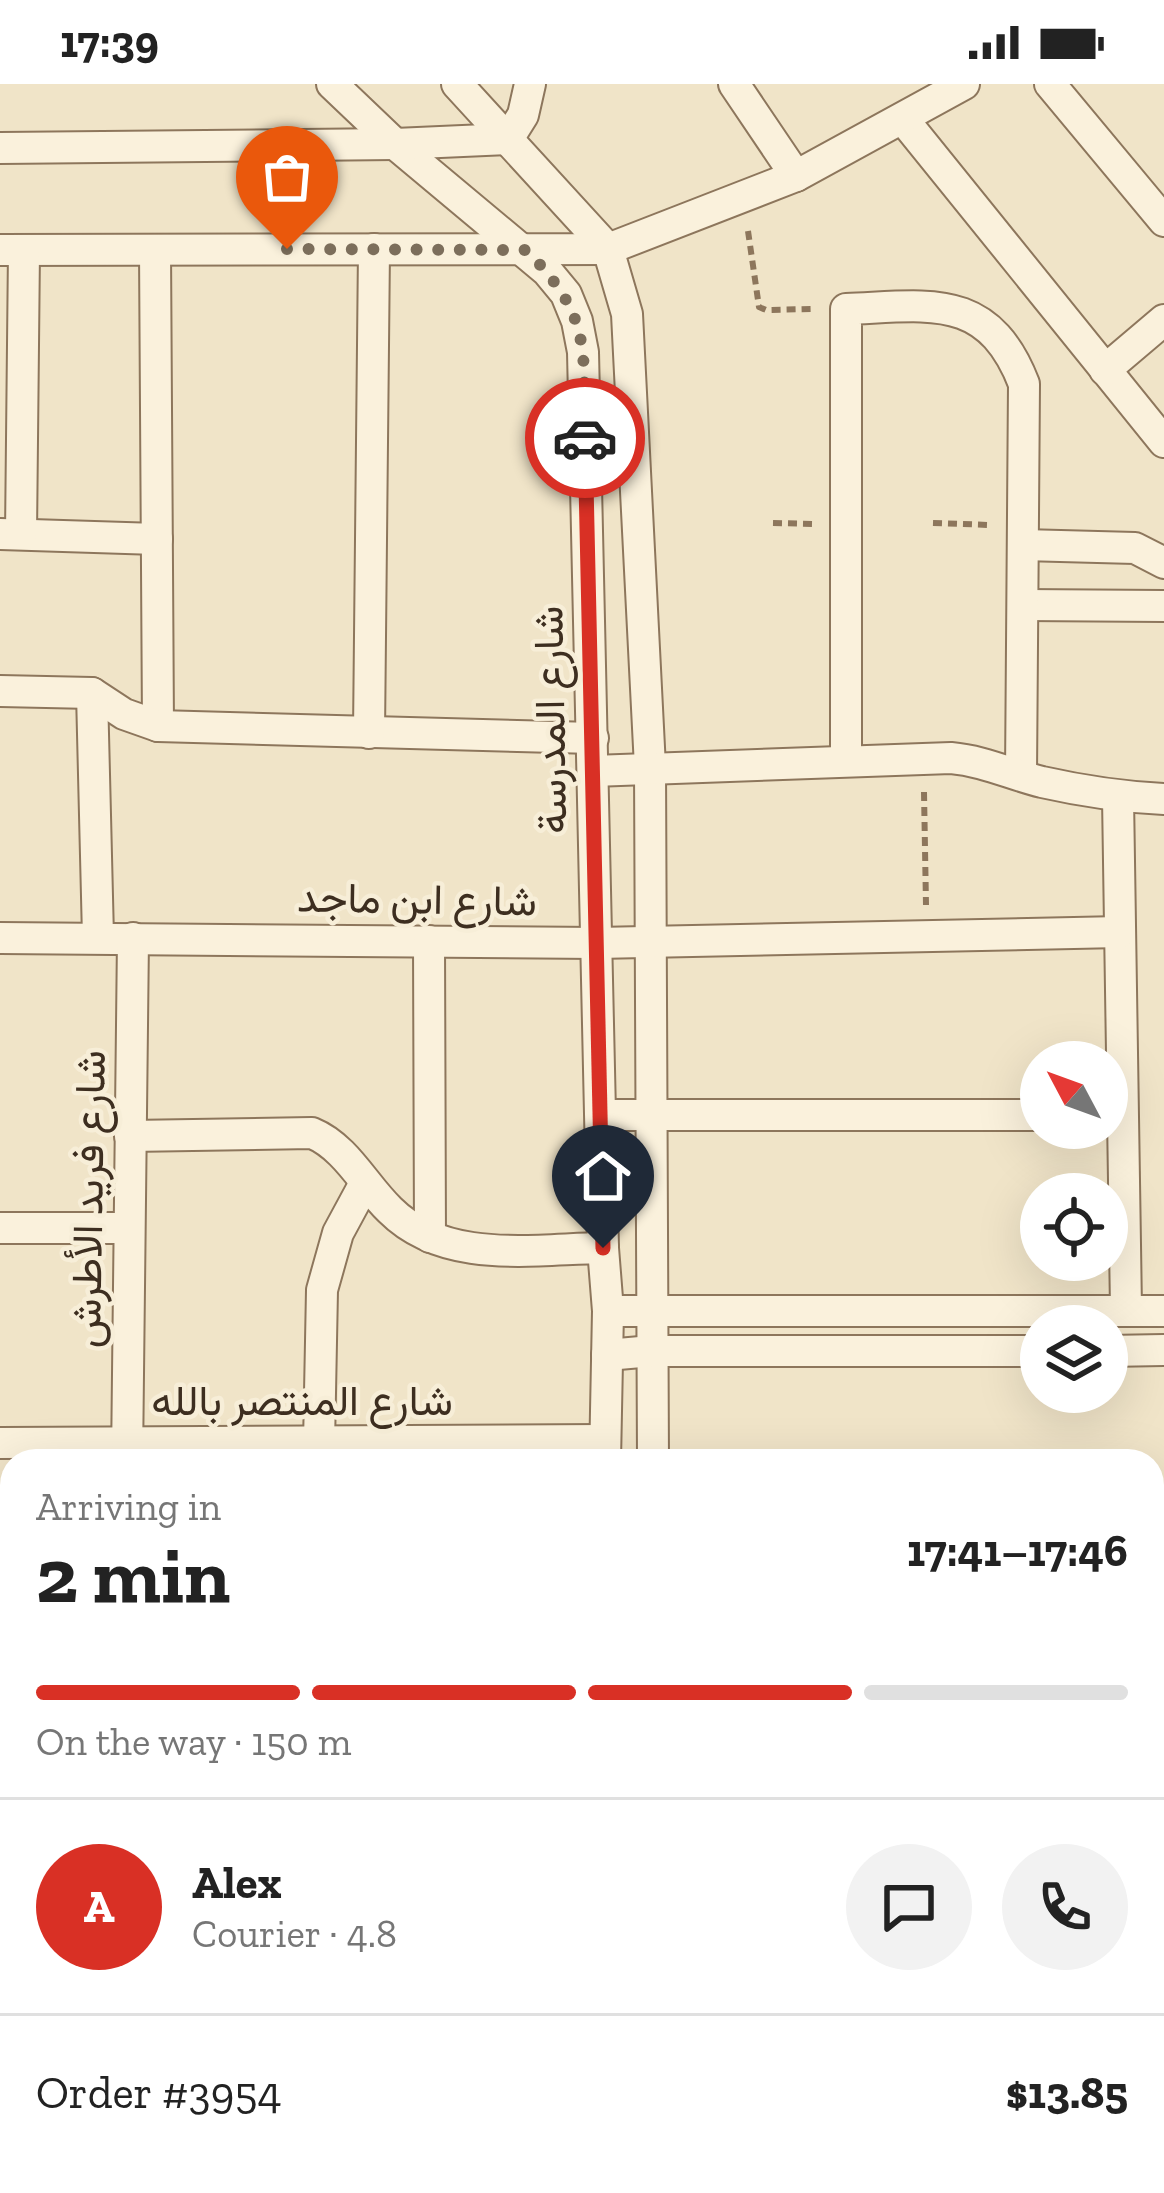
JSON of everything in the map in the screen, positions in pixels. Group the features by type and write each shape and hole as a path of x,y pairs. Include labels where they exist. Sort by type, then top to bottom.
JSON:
{"street":[{"name":"شارع المدرسة","path":"332,84 395,145 526,250 566,294 578,321 583,352 608,1311 605,1449"},
{"path":"457,84 608,249 627,314 650,767 653,1449"},
{"path":"508,139 524,115 530,84"},
{"path":"734,84 796,176"},
{"path":"158,539 11,534 12,250 608,249 796,176 964,84"},
{"path":"1050,84 1160,207"},
{"path":"903,119 1164,442"},
{"path":"0,148 395,145 508,139"},
{"path":"369,733 374,249"},
{"path":"155,250 158,726"},
{"path":"846,761 845,308 930,306 962,312 991,328 1012,353 1024,383 1021,775"},
{"path":"1105,370 1164,320"},
{"path":"1023,536 1136,548 1164,563"},
{"path":"1023,605 1164,606"},
{"path":"0,691 92,693 124,714 158,726 592,738"},
{"path":"92,693 98,937"},
{"path":"593,771 923,758 983,760 1021,775 1118,797 1164,799"},
{"path":"1117,1041 1118,797"},
{"name":"شارع ابن ماجد","path":"0,938 597,944 1120,932"},
{"name":"شارع فريد الأطرش","path":"127,1449 133,938"},
{"path":"429,941 430,1238"},
{"path":"602,1115 1020,1115"},
{"path":"130,1136 312,1133 326,1138 393,1214 430,1238 489,1250 603,1248"},
{"path":"1117,1149 1126,1305"},
{"path":"319,1444 322,1290 338,1233 365,1183"},
{"path":"0,1228 129,1228"},
{"path":"608,1311 1020,1309"},
{"path":"1128,1309 1164,1311"},
{"path":"607,1355 1020,1351"},
{"path":"1128,1351 1164,1351"},
{"name":"شارع المنتصر بالله","path":"0,1443 85,1449"},
{"name":"شارع المنتصر بالله","path":"199,1449 319,1444 378,1449"}],"path":[{"path":"750,246 759,307 845,308"},
{"path":"933,523 1023,536"},
{"path":"923,758 927,936"}],"way so far":[{"path":"287,249 526,250 566,294 578,321 585,438"}],"route":[{"path":"585,438 603,1248"}]}
